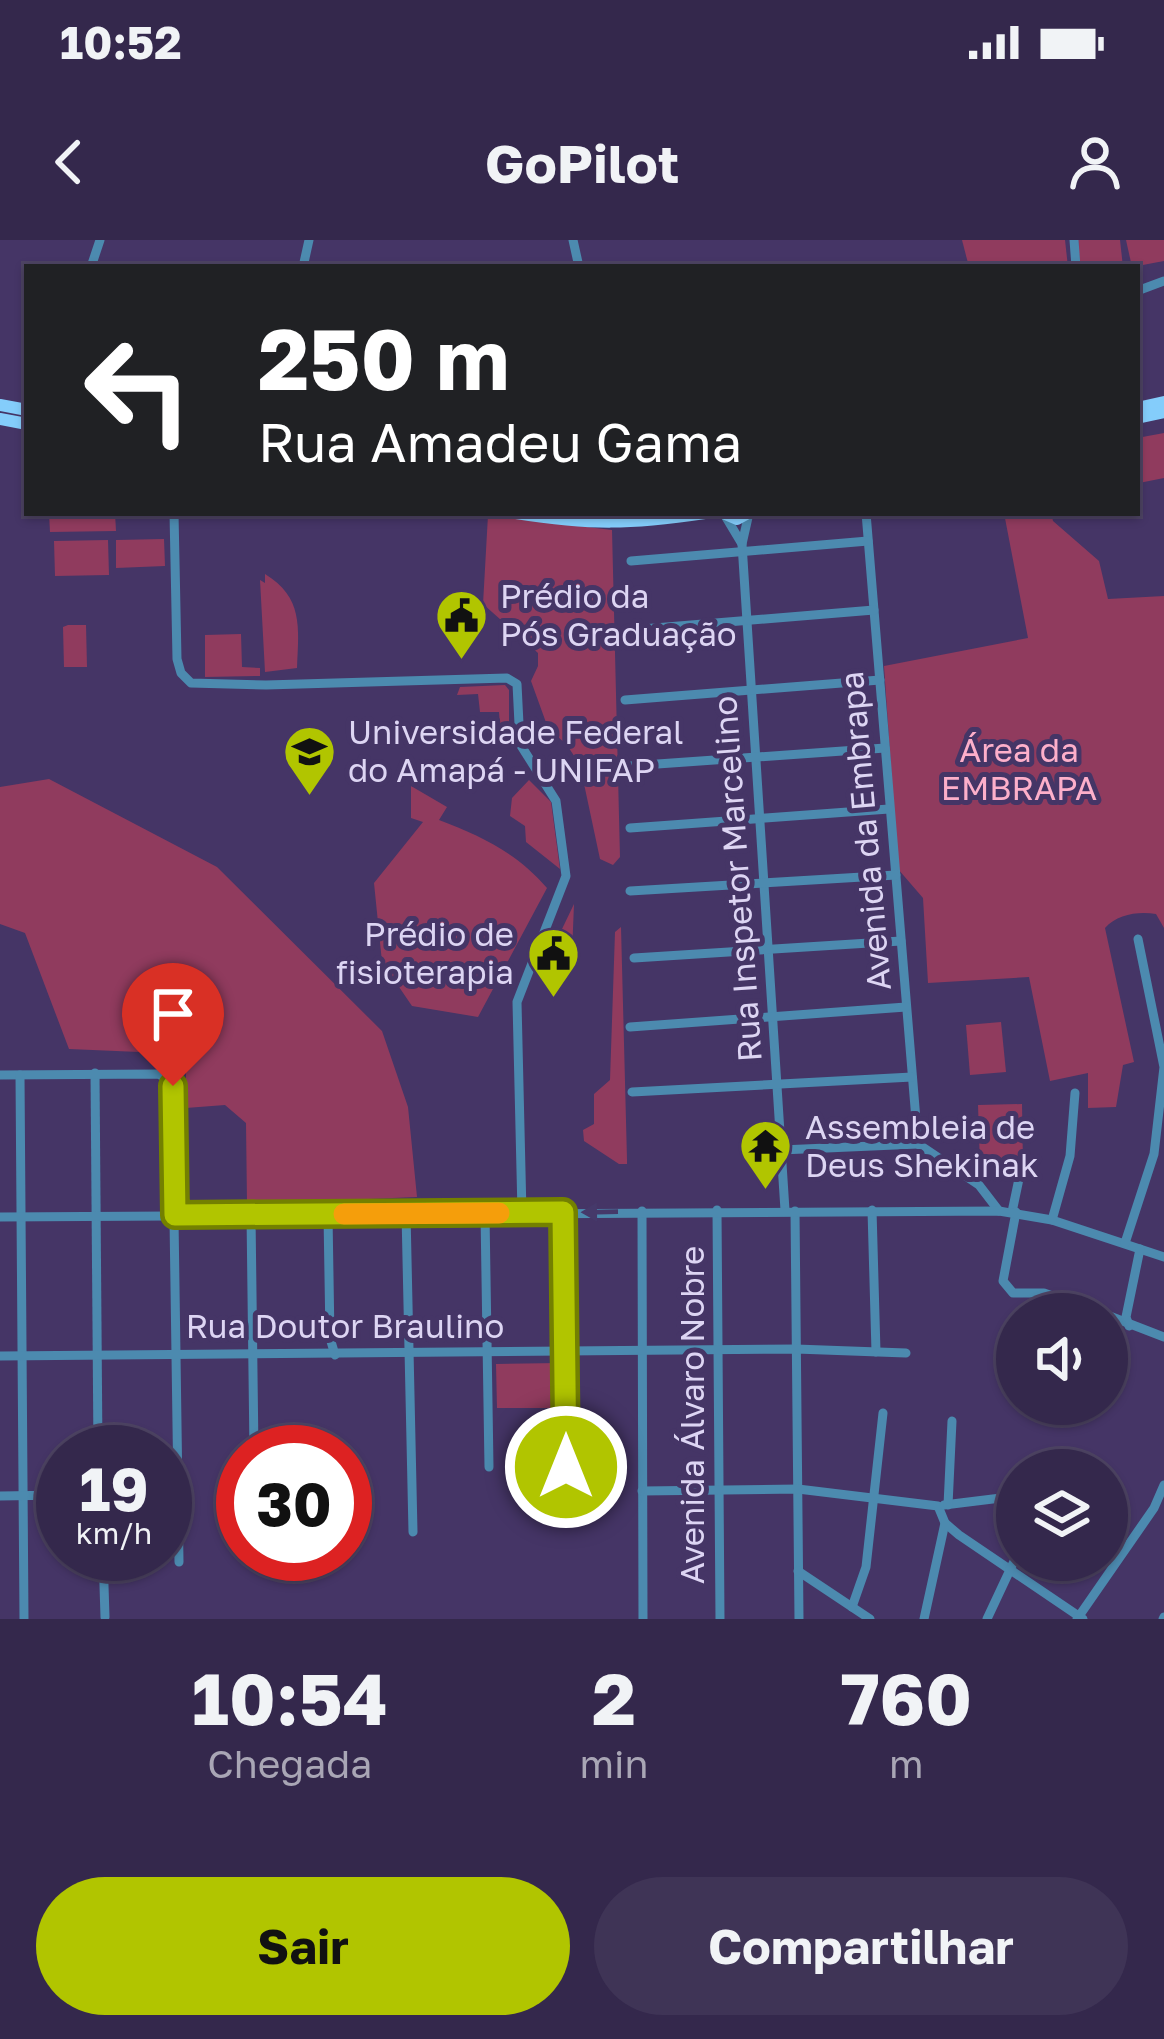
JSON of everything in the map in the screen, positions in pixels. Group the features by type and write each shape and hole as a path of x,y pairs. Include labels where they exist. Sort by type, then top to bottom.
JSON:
{"main road":[{"path":"537,516 594,524 688,516"}],"street":[{"path":"174,516 177,658 181,673 191,682 266,685 507,678 517,684 520,744 556,801 566,876 517,1002 522,1213"},
{"name":"Rua Inspetor Marcelino","path":"725,516 742,549"},
{"name":"Rua Inspetor Marcelino","path":"748,516 742,549 781,1150 790,1211 799,1619"},
{"name":"Avenida da Embrapa","path":"866,516 918,1144"},
{"path":"631,561 868,541"},
{"path":"630,629 874,610"},
{"path":"625,700 880,680"},
{"path":"628,766 885,748"},
{"path":"630,827 889,809"},
{"path":"630,891 896,874"},
{"path":"1125,1244 1154,1154 1164,1067 1138,939"},
{"path":"634,958 901,941"},
{"path":"630,1027 907,1007"},
{"path":"94,1073 97,1425"},
{"path":"0,1075 165,1074 173,1086 177,1354 173,1425"},
{"path":"20,1075 24,1619"},
{"path":"632,1092 912,1077"},
{"path":"1052,1220 1070,1156 1075,1093"},
{"path":"781,1150 918,1144 979,1185 999,1210"},
{"path":"1012,1293 1003,1285 1020,1174"},
{"name":"Avenida Álvaro Nobre","path":"718,1210 720,1619"},
{"path":"872,1210 876,1352"},
{"path":"0,1217 999,1210 1052,1220 1164,1258"},
{"path":"641,1211 643,1619"},
{"path":"563,1212 566,1467"},
{"path":"406,1213 413,1532"},
{"path":"485,1214 489,1467"},
{"path":"251,1215 254,1425"},
{"path":"328,1215 329,1333 335,1355"},
{"path":"1140,1249 1126,1318 1129,1326 1164,1337"},
{"name":"Rua Doutor Braulino","path":"0,1356 796,1349 906,1353"},
{"path":"852,1606 864,1581 883,1413"},
{"path":"924,1619 945,1523 952,1421"},
{"path":"1025,1581 1080,1618 1154,1508 1164,1485"},
{"path":"642,1491 798,1489 943,1505 996,1499"},
{"path":"0,1496 36,1496"},
{"path":"945,1523 996,1561"},
{"path":"798,1571 870,1619"},
{"path":"104,1581 105,1617"},
{"path":"987,1619 1005,1581"}],"green space":[{"path":"962,240 1065,240 1068,264 968,264"},
{"path":"1078,240 1120,240 1123,264 1080,264"},
{"path":"1126,240 1164,240 1164,261 1131,264"},
{"path":"1164,433 1164,478 1140,483 1140,437"},
{"path":"49,516 115,516 116,531 50,532"},
{"path":"488,516 612,530 620,857 613,865 600,859 580,765 548,728 531,681 538,653 483,604"},
{"name":"Área da EMBRAPA","path":"1005,516 1052,516 1099,561 1108,599 1164,596 1164,928 1156,914 1143,913 1122,917 1105,928 1134,1062 1123,1065 1116,1107 1088,1108 1088,1073 1050,1081 1029,977 928,983 923,898 898,869 884,666 1028,638"},
{"path":"164,539 165,566 116,568 116,540"},
{"path":"108,540 109,575 55,576 54,541"},
{"path":"265,574 286,593 296,614 297,668 265,672 260,580 265,583"},
{"path":"86,625 87,667 64,667 63,627"},
{"path":"241,634 242,667 260,668 260,676 205,677 205,635"},
{"path":"505,685 509,725 500,725 499,712 480,712 478,694 457,695 460,687"},
{"path":"49,779 217,867 382,1031 408,1107 417,1197 247,1204 246,1123 225,1105 186,1108 186,1054 69,1049 25,933 0,924 0,787"},
{"path":"529,780 551,802 560,869 526,842 525,826 510,816 512,798"},
{"path":"411,786 447,807 439,820 498,847 547,888 478,1017 412,1006 382,962 374,883 423,822 411,818"},
{"path":"574,904 572,953 551,952"},
{"path":"621,927 627,1164 619,1164 584,1141 583,1130 594,1124 594,1094 610,1080 615,932"},
{"path":"1001,1022 1006,1072 970,1075 966,1025"},
{"path":"1022,1104 1023,1164 980,1166 978,1105"},
{"path":"559,1363 559,1408 497,1408 496,1364"}],"slow traffic":[{"path":"344,1214 499,1213"}],"place":[{"name":"Prédio da Pós Graduação","path":"461,661"},
{"name":"Universidade Federal do Amapá - UNIFAP","path":"309,797"},
{"name":"Prédio de fisioterapia","path":"553,999"},
{"name":"Assembleia de Deus Shekinak","path":"766,1192"}],"route":[{"path":"173,1086 175,1215 563,1212 566,1467"}]}
